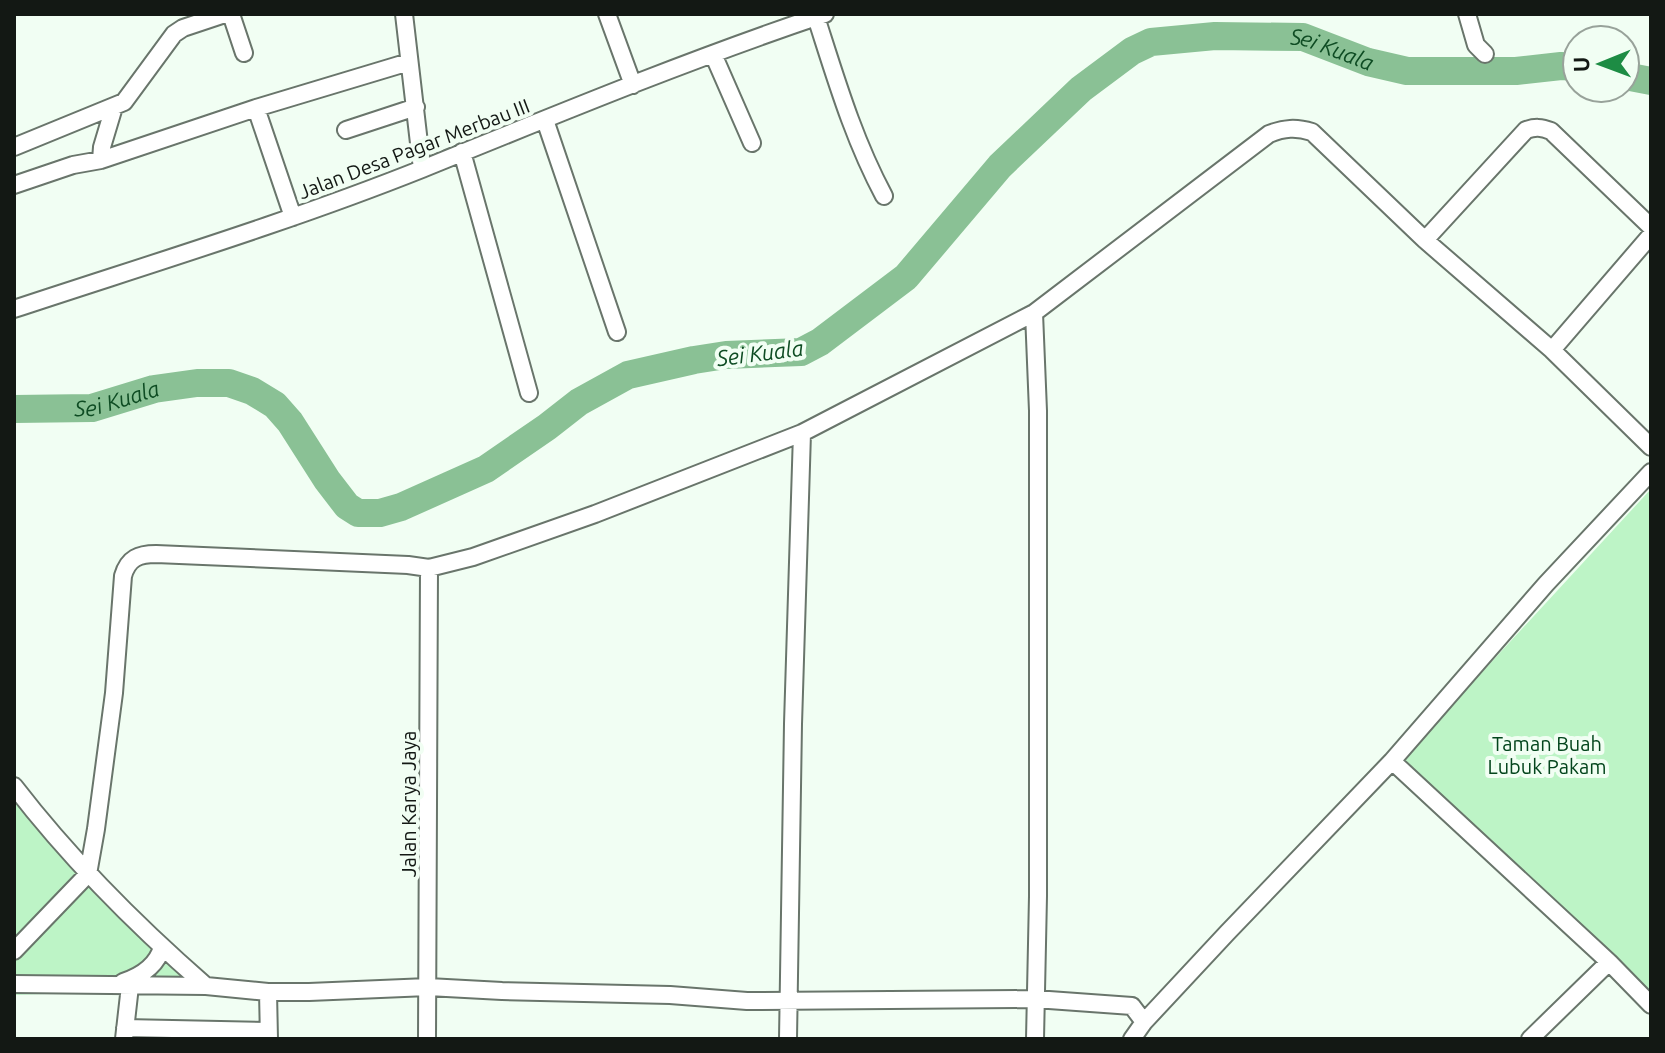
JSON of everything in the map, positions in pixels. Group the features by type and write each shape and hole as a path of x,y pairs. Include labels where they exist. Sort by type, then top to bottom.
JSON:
{"street":[{"path":"14,147 124,102 174,34 183,28 228,14 244,53"},
{"path":"404,14 422,169"},
{"path":"607,14 633,85"},
{"path":"1467,14 1476,45 1485,54"},
{"path":"820,15 848,119 884,196"},
{"name":"Jalan Desa Pagar Merbau III","path":"14,309 293,217 713,54 781,21 820,15"},
{"path":"713,54 752,143"},
{"path":"14,185 73,165 96,162 256,108 409,62"},
{"path":"96,162 113,107"},
{"path":"346,130 416,107"},
{"path":"256,108 293,217"},
{"path":"545,120 617,332"},
{"path":"1425,240 1526,130 1534,127 1551,131 1651,227"},
{"path":"14,951 88,874 114,693 123,576 130,560 156,554 429,568 473,557 595,514 802,433 1034,313 1269,134 1283,129 1300,128 1312,132 1425,240 1552,350 1651,447"},
{"path":"462,152 529,393"},
{"path":"1552,350 1651,235"},
{"path":"1034,313 1038,411 1035,1039"},
{"path":"788,1039 802,433"},
{"path":"1132,1039 1144,1022 1392,761 1546,584 1651,472"},
{"name":"Jalan Karya Jaya","path":"427,1039 429,568"},
{"path":"1392,761 1609,962 1651,1005"},
{"path":"14,786 88,874 206,986"},
{"path":"122,986 149,969 157,961 162,947"},
{"path":"1530,1039 1609,962"},
{"path":"14,984 206,986 268,992 428,987 789,1002 1035,999 1132,1006 1144,1022"},
{"path":"122,986 124,1033 268,1035 268,992"}],"green space":[{"name":"Taman Buah Lubuk Pakam","path":"1651,489 1651,1004 1401,760"},
{"path":"14,787 202,989 14,995"}],"waterway":[{"name":"Sei Kuala","path":"14,409 92,408 154,389 197,383 229,383 252,391 275,405 347,506 358,513 380,513 401,507 486,469 579,402 628,375 726,355 801,352 820,342 906,277 1000,166 1081,89 1132,51 1151,42 1215,36 1303,37 1368,62 1407,71 1516,71 1561,66"},
{"name":"Sei Kuala","path":"1641,79 1651,81"}]}
